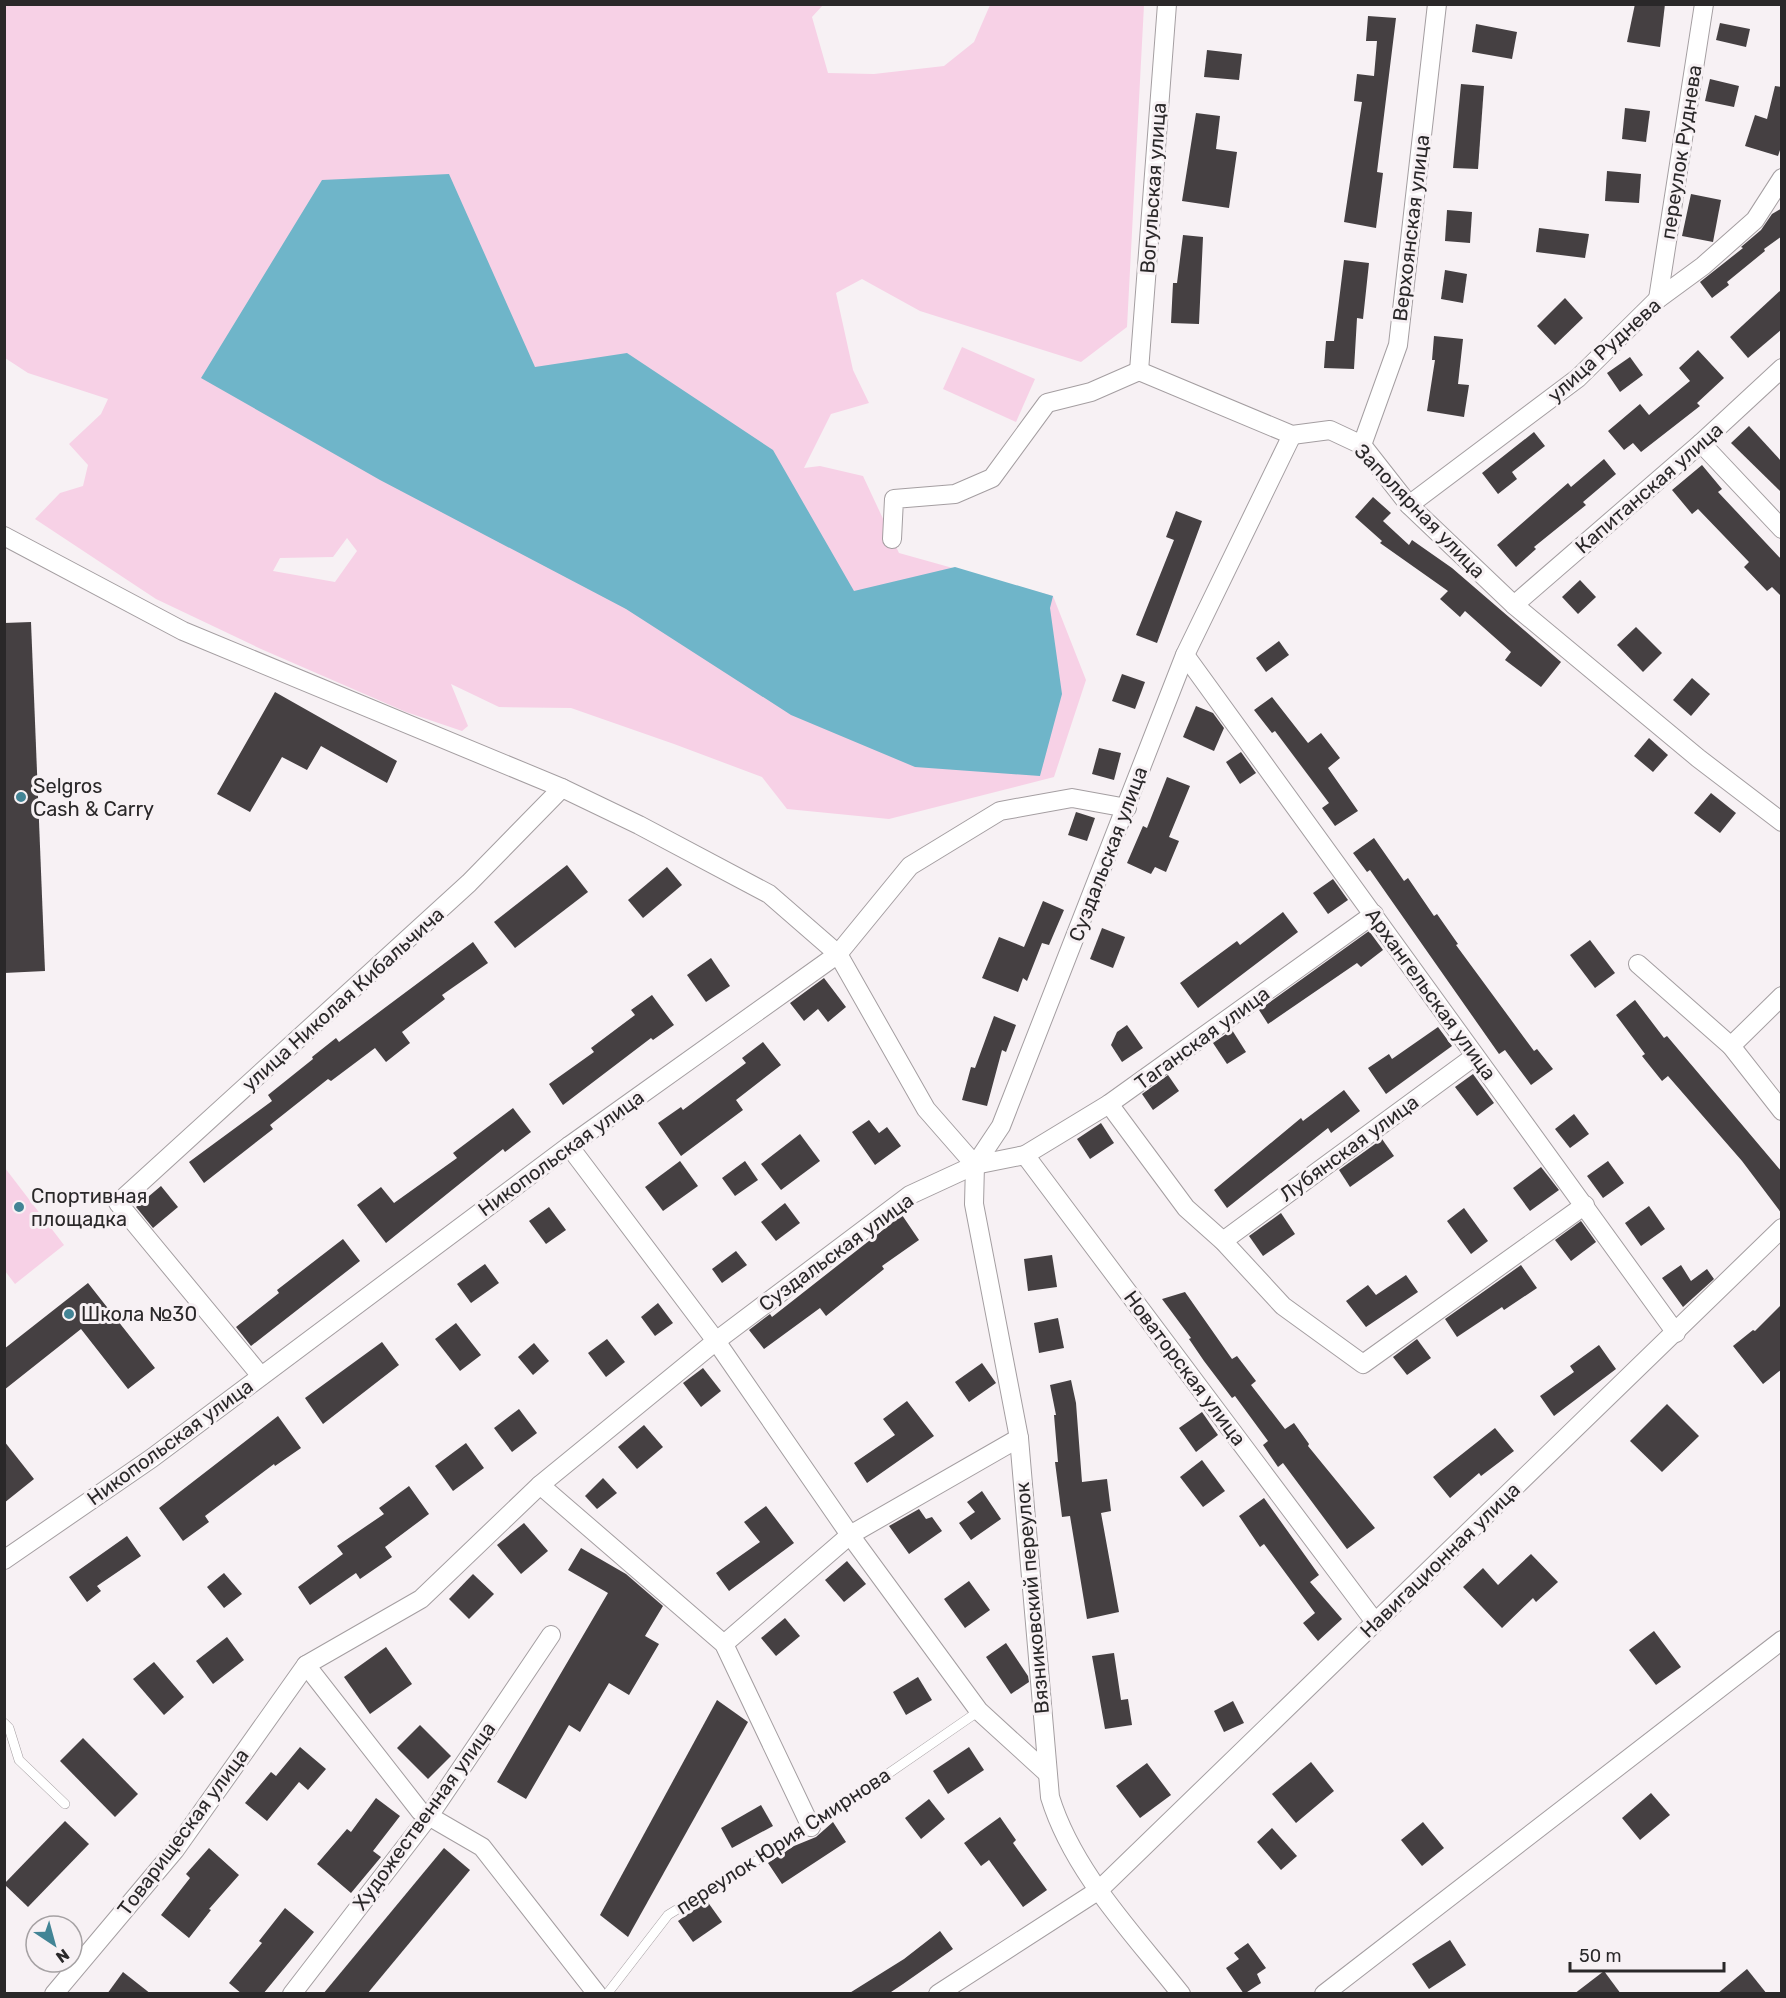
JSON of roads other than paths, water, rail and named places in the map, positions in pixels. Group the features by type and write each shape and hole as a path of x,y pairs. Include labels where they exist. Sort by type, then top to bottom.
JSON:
{"street":[{"name":"Вогульская улица","path":"1138,371 1167,4"},
{"name":"Верхоянская улица","path":"1362,446 1398,345 1437,4"},
{"name":"переулок Руднева","path":"1658,299 1704,4"},
{"name":"улица Руднева","path":"1410,505 1578,378 1658,299 1702,266 1755,220 1782,178"},
{"name":"Капитанская улица","path":"1514,605 1701,443 1782,368"},
{"path":"892,539 894,499 955,494 992,478 1047,403 1091,392 1138,371 1292,435"},
{"name":"Заполярная улица","path":"1292,435 1330,430 1362,446 1410,505 1514,605 1698,758 1782,822"},
{"name":"Суздальская улица","path":"306,1665 421,1599 540,1485 716,1341 910,1195 975,1165 1001,1126 1185,655 1292,435"},
{"path":"1701,443 1782,529"},
{"path":"4,536 183,631 562,788 639,825 769,894 838,954 926,1109 975,1165 1025,1155"},
{"name":"Архангельская улица","path":"1185,655 1585,1204 1676,1333"},
{"name":"улица Николая Кибальчича","path":"261,1376 118,1203 469,883 562,788"},
{"name":"Никопольская улица","path":"4,1560 152,1458 569,1146 838,954 910,866 1000,811 1072,798 1127,808"},
{"name":"Таганская улица","path":"1025,1155 1109,1104 1374,914"},
{"path":"1638,964 1731,1046 1782,1111"},
{"path":"1731,1046 1782,996"},
{"name":"Лубянская улица","path":"1223,1241 1475,1056"},
{"path":"1109,1104 1186,1208 1223,1241 1283,1306 1363,1364 1585,1204"},
{"path":"569,1146 716,1341 850,1534 979,1711 1047,1773"},
{"name":"Новаторская улица","path":"1025,1155 1375,1622"},
{"name":"Вязниковский переулок","path":"975,1165 974,1204 1019,1438 1047,1773 1057,1821 1099,1890 1181,1994"},
{"name":"Навигационная улица","path":"938,1994 1099,1890 1782,1228"},
{"path":"724,1644 850,1534 1019,1438"},
{"path":"540,1485 724,1644 811,1827"},
{"name":"Художественная улица","path":"292,1994 429,1816 551,1635"},
{"path":"1324,1994 1782,1640"},
{"path":"306,1665 420,1811 482,1847 597,1994"},
{"name":"Товарищеская улица","path":"54,1994 175,1850 306,1665"}],"lane":[{"name":"переулок Юрия Смирнова","path":"607,1994 668,1915 811,1827 979,1711"},
{"path":"4,1723 9,1728 20,1760 65,1804"}],"water":[{"path":"449,174 535,367 627,353 773,450 854,591 955,567 1053,596 1050,608 1062,694 1040,776 915,767 791,715 626,609 380,480 201,378 322,180"}],"place":[{"name":"Selgros Cash & Carry","path":"21,797"},
{"name":"Спортивная площадка","path":"19,1207"},
{"name":"Школа №30","path":"69,1314"}]}
